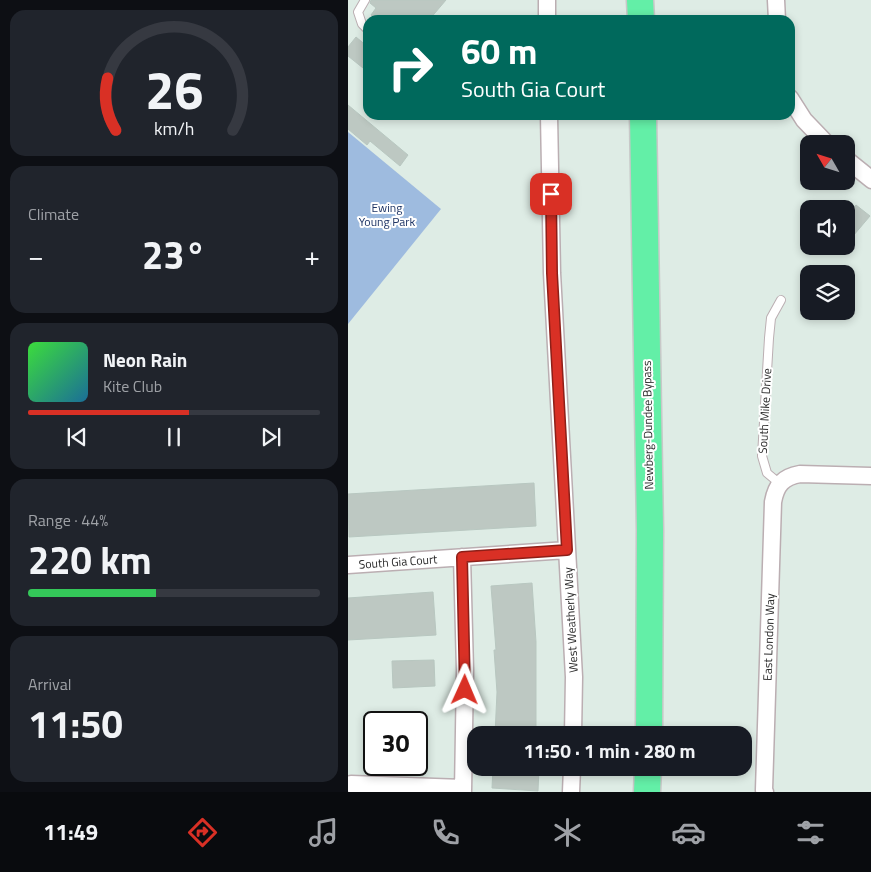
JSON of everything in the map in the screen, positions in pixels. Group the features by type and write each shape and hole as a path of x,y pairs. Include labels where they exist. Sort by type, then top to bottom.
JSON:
{"highway":[{"path":"640,0 641,15"},
{"name":"Newberg-Dundee Bypass","path":"643,120 650,530 649,726"},
{"path":"647,792 648,776"}],"street":[{"path":"547,0 548,15"},
{"path":"776,0 777,15"},
{"path":"795,106 804,120 818,135"},
{"name":"West Weatherly Way","path":"549,120 552,273 574,677 573,726"},
{"path":"856,167 872,180"},
{"path":"780,483 789,476 800,474 872,476"},
{"name":"East London Way","path":"765,792 773,502 775,492 780,483"},
{"name":"South Gia Court","path":"348,566 567,550"},
{"path":"351,788 463,790 465,670 462,557"},
{"path":"571,792 572,776"}],"lane":[{"path":"363,25 358,12 365,0"},
{"name":"South Mike Drive","path":"780,483 767,473 762,456 771,318 781,300"}],"green space":[{"name":"Ewing Young Park","path":"348,132 441,209 348,324"}],"building":[{"path":"371,0 446,0 433,15 371,15 376,8 370,3"},
{"path":"356,37 363,43 363,68 348,56 348,47"},
{"path":"348,105 363,118 363,120 366,120 408,155 400,166 370,141 367,145 348,129"},
{"path":"856,205 870,216 855,234"},
{"path":"534,483 536,526 349,537 348,494"},
{"path":"532,583 536,642 536,726 495,726 497,692 494,650 496,650 491,586"},
{"path":"433,592 436,635 348,640 348,598"},
{"path":"434,660 435,686 393,688 392,661"},
{"path":"493,776 539,776 538,791 492,788"}],"route":[{"path":"465,690 462,557 567,550 552,273 551,194"}]}
